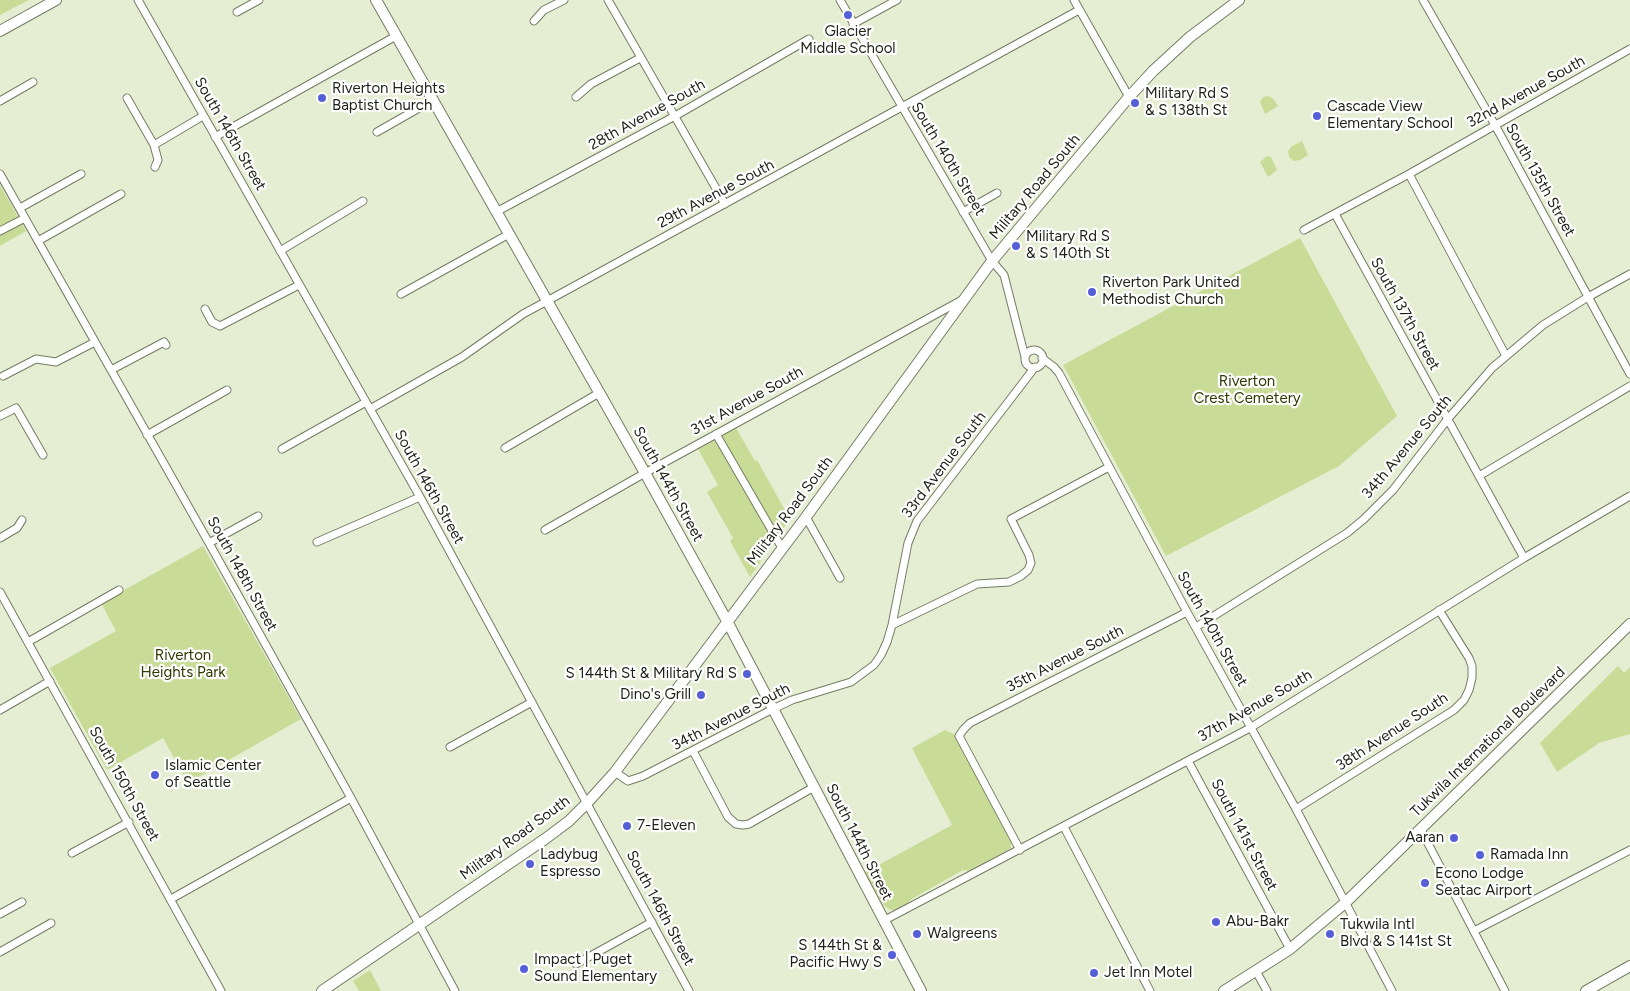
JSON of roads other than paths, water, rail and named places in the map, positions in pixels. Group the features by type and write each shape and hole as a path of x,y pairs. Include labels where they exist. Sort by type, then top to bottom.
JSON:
{"street":[{"path":"0,31 56,0"},
{"name":"South 146th Street","path":"138,0 420,497 689,991"},
{"path":"237,12 259,0"},
{"name":"South 144th Street","path":"376,0 727,621 921,991"},
{"path":"534,21 544,10 564,0"},
{"path":"608,0 725,204"},
{"name":"South 140th Street","path":"840,0 992,262 1004,275 1026,360"},
{"path":"853,24 897,0"},
{"path":"1074,0 1129,97"},
{"name":"Military Road South","path":"322,991 545,839 569,821 588,803 614,772 806,516 992,262 1129,97 1153,71 1190,37 1239,0"},
{"name":"South 135th Street","path":"1423,0 1495,125 1630,374"},
{"name":"29th Avenue South","path":"370,409 462,357 523,314 1079,10"},
{"path":"215,137 396,36"},
{"name":"28th Avenue South","path":"496,212 675,116 809,39"},
{"name":"32nd Avenue South","path":"1304,230 1409,174 1630,49"},
{"path":"576,97 591,84 640,58"},
{"path":"0,101 33,82"},
{"path":"127,98 154,144 158,160 155,166"},
{"path":"376,132 433,100"},
{"path":"154,144 203,116"},
{"name":"South 148th Street","path":"0,174 209,543 351,798 455,991"},
{"path":"20,208 81,174"},
{"path":"1409,174 1506,356"},
{"path":"963,212 997,193"},
{"path":"38,241 121,194"},
{"path":"280,251 363,201"},
{"name":"South 137th Street","path":"1335,214 1524,558"},
{"path":"0,231 25,218"},
{"path":"401,294 509,234"},
{"name":"34th Avenue South","path":"1196,628 1347,533 1393,490 1467,395 1506,356 1543,325 1630,274"},
{"path":"205,309 212,322 220,326 299,285"},
{"name":"31st Avenue South","path":"545,530 645,473 964,299"},
{"name":"South 140th Street","path":"1021,335 1031,350"},
{"path":"3,376 36,359 56,362 95,342"},
{"path":"111,370 164,342 166,345"},
{"path":"1031,350 1038,351 1041,363 1030,366 1026,360 1027,353 1031,350"},
{"name":"33rd Avenue South","path":"1020,387 1026,360"},
{"name":"South 140th Street","path":"1041,363 1054,367 1058,373 1296,810 1392,991"},
{"name":"33rd Avenue South","path":"892,625 908,543 917,521 1020,387 1041,363"},
{"path":"1479,476 1630,386"},
{"path":"147,435 227,390"},
{"path":"505,448 599,393"},
{"path":"282,449 366,402"},
{"path":"0,416 16,408 43,456"},
{"path":"716,434 782,548"},
{"path":"892,625 977,584 1009,582 1021,576 1028,570 1031,563 1029,555 1010,518 1109,467"},
{"name":"37th Avenue South","path":"883,921 1250,728 1524,558 1630,496"},
{"path":"317,542 420,497"},
{"path":"209,543 258,516"},
{"path":"806,516 840,578"},
{"path":"0,538 17,528 22,520"},
{"path":"28,642 119,590"},
{"name":"South 150th Street","path":"0,592 222,991"},
{"name":"38th Avenue South","path":"1296,810 1454,710 1464,700 1472,678 1472,666 1439,610"},
{"name":"35th Avenue South","path":"1020,850 959,736 970,723 1188,612"},
{"name":"Tukwila International Boulevard","path":"1224,991 1290,949 1345,903 1630,624"},
{"name":"34th Avenue South","path":"614,772 628,781 633,780 792,700 843,685 863,674 874,665 881,655 892,625"},
{"path":"0,710 50,680"},
{"path":"450,747 532,702"},
{"path":"693,751 728,817 736,824 749,824 814,787"},
{"name":"South 141st Street","path":"1188,761 1290,949"},
{"path":"171,899 351,798"},
{"path":"72,853 129,822"},
{"path":"1064,827 1150,991"},
{"path":"1420,828 1505,991"},
{"path":"1474,931 1630,850"},
{"path":"0,914 22,902"},
{"path":"576,964 652,922"},
{"path":"0,952 51,923"},
{"path":"1586,991 1630,966"},
{"path":"1256,971 1267,991"}],"place":[{"name":"Glacier Middle School","path":"848,15"},
{"name":"Riverton Heights Baptist Church","path":"322,98"},
{"name":"Military Rd S & S 138th St","path":"1135,103"},
{"name":"Cascade View Elementary School","path":"1317,116"},
{"name":"Military Rd S & S 140th St","path":"1016,246"},
{"name":"Riverton Park United Methodist Church","path":"1092,292"},
{"name":"S 144th St & Military Rd S","path":"747,674"},
{"name":"Dino's Grill","path":"701,695"},
{"name":"Islamic Center of Seattle","path":"155,775"},
{"name":"7-Eleven","path":"627,826"},
{"name":"Aaran","path":"1454,838"},
{"name":"Ramada Inn","path":"1480,855"},
{"name":"Ladybug Espresso","path":"530,864"},
{"name":"Econo Lodge Seatac Airport","path":"1425,883"},
{"name":"Abu-Bakr","path":"1216,922"},
{"name":"Walgreens","path":"917,934"},
{"name":"Tukwila Intl Blvd & S 141st St","path":"1330,934"},
{"name":"S 144th St & Pacific Hwy S","path":"892,955"},
{"name":"Impact | Puget Sound Elementary","path":"524,969"},
{"name":"Jet Inn Motel","path":"1094,973"}],"park label":[{"name":"Riverton Crest Cemetery","path":"1247,390"},
{"name":"Riverton Heights Park","path":"183,664"}]}
